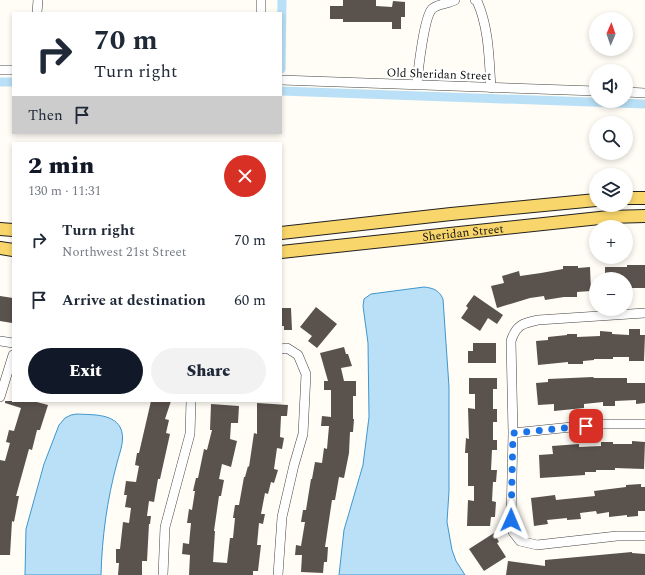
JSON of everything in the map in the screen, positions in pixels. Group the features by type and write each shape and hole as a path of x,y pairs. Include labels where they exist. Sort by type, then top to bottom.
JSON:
{"main road":[{"path":"633,198 645,198"},
{"name":"Sheridan Street","path":"282,233 589,201"},
{"name":"Sheridan Street","path":"282,252 609,217 645,216"},
{"path":"0,229 12,230"},
{"path":"0,248 12,250"}],"street":[{"path":"37,12 38,0"},
{"path":"260,12 261,0"},
{"path":"416,85 422,40 429,12 433,8 455,0"},
{"path":"475,0 477,1 482,13 487,35 490,88"},
{"path":"0,70 12,70"},
{"name":"Old Sheridan Street","path":"282,80 589,91"},
{"path":"633,92 645,93"},
{"path":"645,313 538,320 523,323 514,332 511,341 513,433 511,520 513,532 520,541 537,545 617,536 645,536"},
{"path":"0,341 12,343"},
{"path":"278,575 282,517 303,434 306,374 298,355 287,348 282,349"},
{"path":"0,397 12,358"},
{"path":"163,575 165,527 190,434 191,402"},
{"path":"513,433 601,424 645,424"}],"water":[{"path":"424,287 440,293 443,299 449,387 449,491 447,522 452,550 456,561 465,575 339,575 344,530 363,465 369,417 368,343 363,306 364,299 371,294"},
{"path":"77,414 94,415 112,419 122,431 122,445 110,491 101,575 25,575 26,529 44,464 59,425 65,418"}],"building":[{"path":"343,0 376,0 376,6 392,7 393,1 405,2 405,17 401,17 401,29 392,29 392,22 343,22 343,19 330,19 330,6 343,6"},
{"path":"627,265 645,265 645,288 633,288 633,272 605,272 605,267 627,267"},
{"path":"563,266 578,266 578,268 590,267 589,291 577,292 577,297 564,297 545,300 544,296 530,298 497,308 491,286 504,283 502,276 519,271 520,276 563,269"},
{"path":"474,295 503,315 497,324 488,318 480,331 461,318 468,308 466,306"},
{"path":"0,296 12,298 12,323 0,321"},
{"path":"316,307 337,324 317,348 308,341 312,336 300,327"},
{"path":"282,308 291,308 292,330 284,330 284,326 282,326"},
{"path":"629,329 640,329 640,335 645,335 644,361 629,361 629,357 613,357 613,359 594,359 583,361 583,364 568,364 568,362 538,365 536,341 548,340 548,337 567,334 577,334 577,337 600,336 600,331 612,332 612,334 629,335"},
{"path":"473,343 496,343 496,363 468,363 468,351 473,351"},
{"path":"344,347 352,366 341,368 344,381 356,381 356,396 353,396 353,432 350,432 349,453 344,478 339,477 335,500 332,500 325,547 328,547 327,562 324,562 323,573 301,572 302,555 295,555 296,545 301,546 305,522 301,522 303,510 306,510 315,462 322,463 324,448 327,449 329,426 321,426 322,416 331,417 331,390 324,390 324,381 328,381 320,353"},
{"path":"593,377 627,378 627,383 645,383 645,403 636,404 636,400 615,401 615,406 603,406 603,402 584,404 584,408 554,411 554,404 538,405 536,383 548,382 548,379"},
{"path":"469,378 497,378 497,389 493,389 493,409 497,409 497,422 493,422 493,440 497,440 497,450 492,450 491,470 497,470 496,482 493,482 492,501 496,502 495,517 491,517 490,526 467,526 468,500 474,501 474,486 468,486 468,453 465,453 466,438 469,439 468,408 475,409 475,394 469,394"},
{"path":"5,401 37,402 48,405 40,430 37,430 32,450 29,449 16,496 19,496 14,522 12,521 10,555 0,555 0,460 5,461 10,443 6,442 9,430 14,431 21,408 5,403"},
{"path":"151,402 171,402 165,419 169,420 166,433 170,434 160,479 158,479 154,502 149,501 147,516 151,516 149,524 147,561 142,561 142,575 118,575 119,563 116,563 116,549 120,549 123,522 129,523 131,508 125,507 127,495 124,495 126,481 136,482 139,466 135,465 137,453 139,453"},
{"path":"257,403 288,405 287,416 281,416 280,437 284,438 282,449 277,448 274,469 278,470 274,483 271,482 268,494 265,493 261,514 265,514 263,524 259,523 257,545 261,545 258,571 253,571 253,575 189,575 190,555 182,554 183,543 189,544 191,523 187,523 189,509 192,510 195,491 193,491 196,478 198,478 204,449 207,450 212,430 210,430 211,404 239,406 238,423 231,423 230,439 237,441 231,467 222,464 219,479 224,480 221,496 219,496 214,531 213,562 227,563 230,538 233,538 235,518 233,518 235,505 239,505 244,477 248,466 249,467 254,433 257,434"},
{"path":"632,441 645,442 644,469 615,468 615,470 596,470 596,472 585,472 585,475 540,478 539,455 553,454 552,446 579,444 579,447 601,446 601,442 613,442 613,444 632,444"},
{"path":"641,484 641,487 645,487 645,511 638,511 638,516 627,517 627,515 609,517 609,512 597,514 596,511 580,513 581,519 567,520 567,518 547,520 548,524 534,526 531,498 555,495 556,500 595,496 594,491 626,487 626,485"},
{"path":"494,533 499,542 497,543 506,557 484,571 469,549"},
{"path":"632,552 645,554 645,575 506,575 508,561 545,566 545,560"}],"waterway":[{"path":"282,0 282,12"},
{"path":"0,82 12,82"},
{"path":"282,91 645,104"}],"route":[{"path":"511,520 513,433 586,426"}]}
